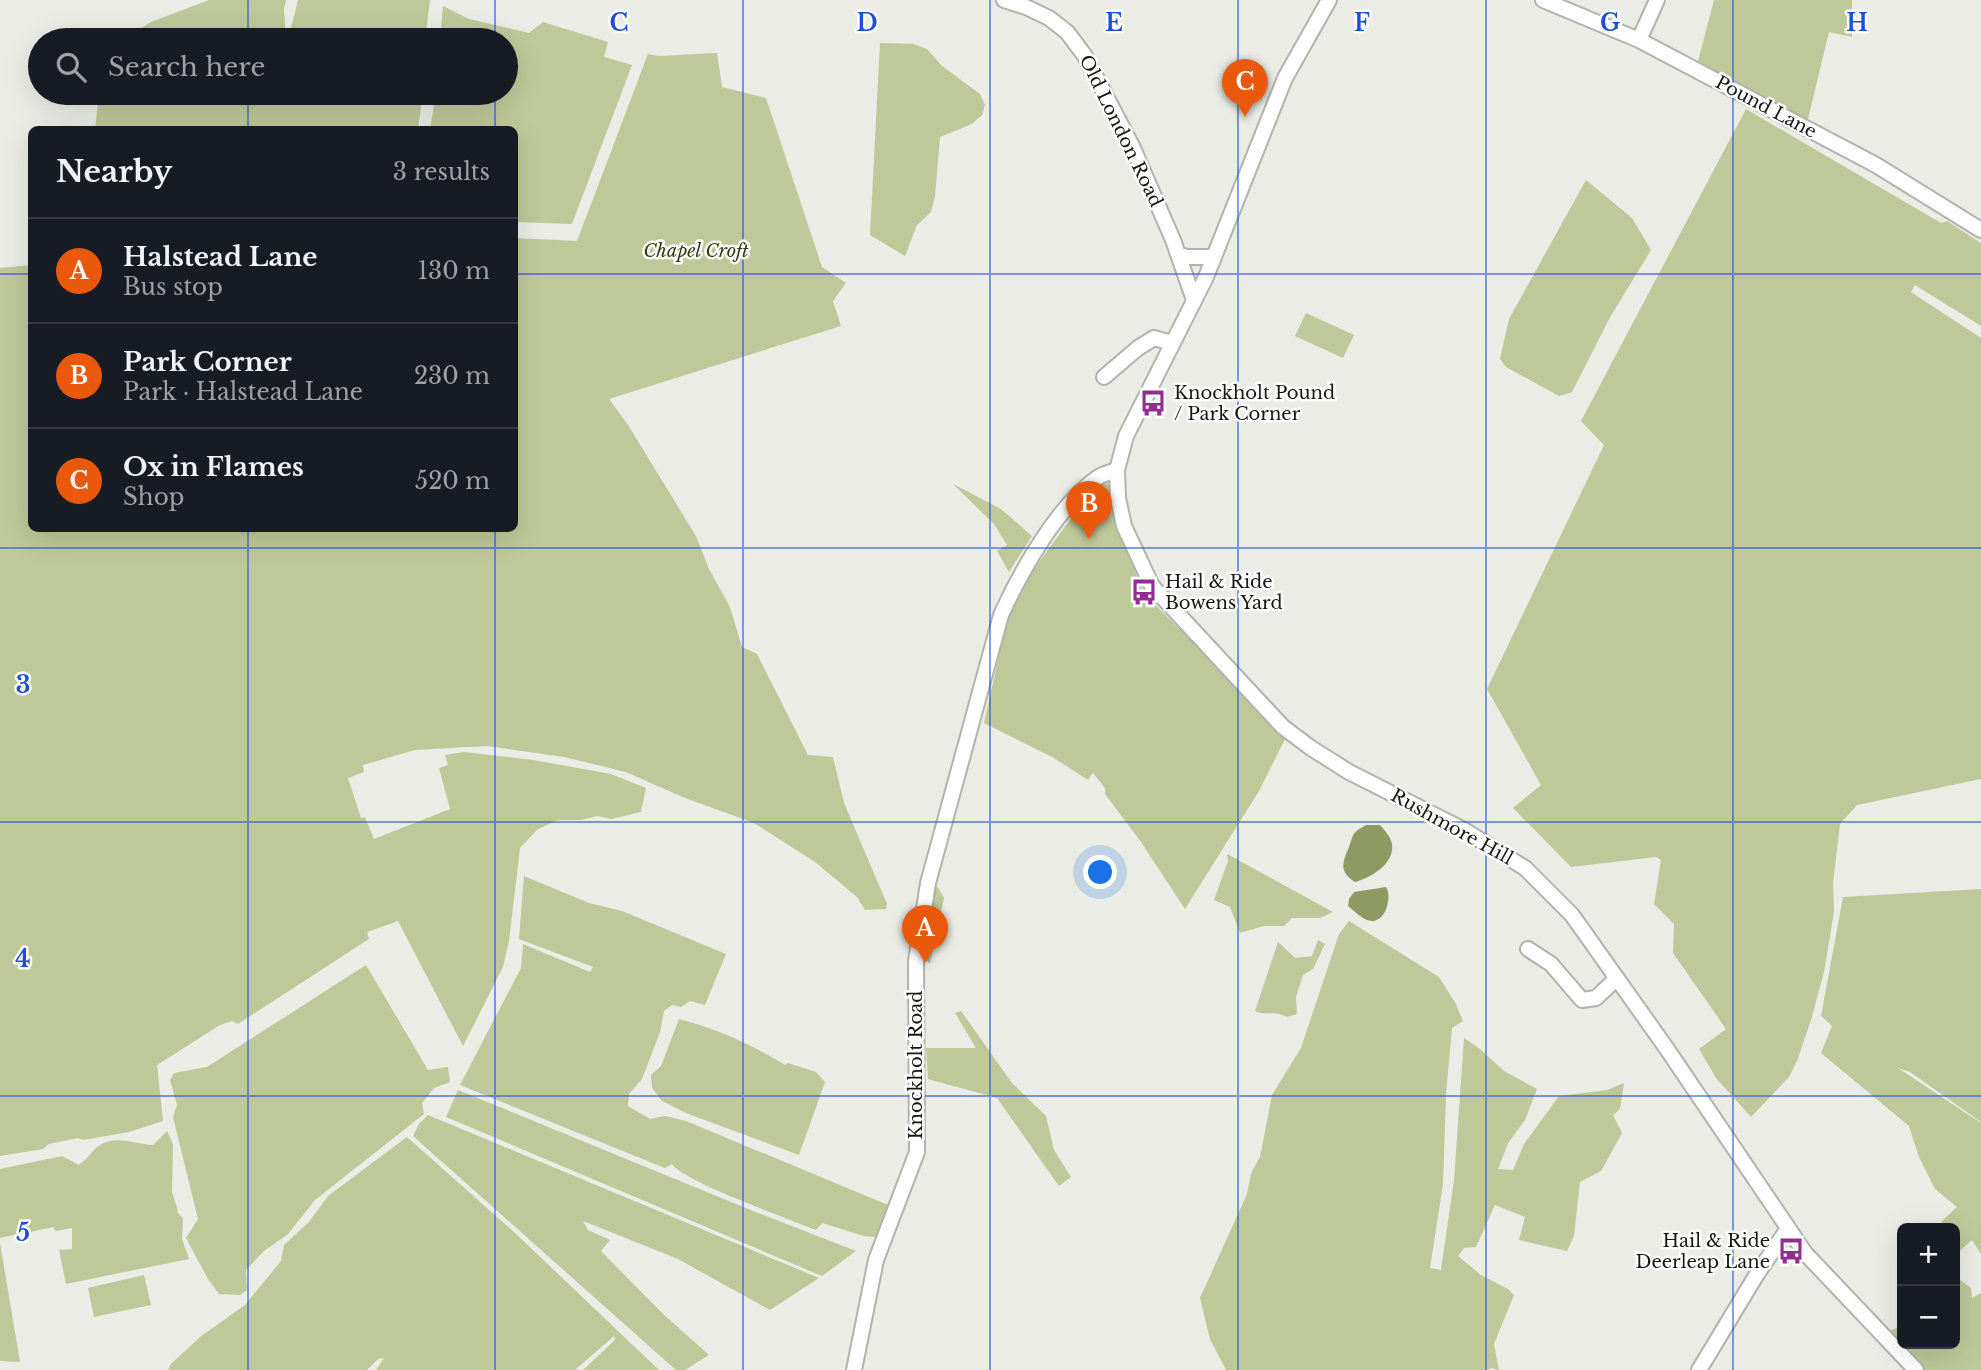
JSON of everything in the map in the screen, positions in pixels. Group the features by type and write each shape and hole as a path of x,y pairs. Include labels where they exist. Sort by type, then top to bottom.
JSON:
{"street":[{"name":"Rushmore Hill","path":"1329,0 1300,48 1278,93 1214,257 1126,436 1117,470 1118,498 1124,526 1152,586 1283,727 1349,772 1464,830 1525,868 1572,915 1787,1230 1805,1253 1916,1370"},
{"name":"Pound Lane","path":"1544,0 1639,40 1876,164 1981,230"},
{"path":"1639,40 1657,0"},
{"name":"Old London Road","path":"1010,1 1038,12 1059,26 1073,38 1085,56 1133,148 1194,300"},
{"path":"1178,255 1214,257"},
{"path":"1104,377 1154,338 1172,343"},
{"name":"Knockholt Road","path":"854,1370 876,1259 916,1152 916,961 928,883 1001,615 1015,584 1066,508 1098,477 1117,470"},
{"path":"1528,949 1551,964 1582,1000 1596,998 1617,978"},
{"path":"1699,1370 1787,1230"}],"green space":[{"path":"209,0 286,0 285,28 141,28"},
{"path":"298,0 430,0 426,28 291,28"},
{"path":"1714,0 1852,0 1852,37 1829,32 1807,123 1697,65"},
{"path":"443,6 469,19 508,28 441,28"},
{"path":"543,22 608,42 604,57 632,65 572,224 518,222 518,126 430,126 434,105 518,105 518,30 529,33"},
{"path":"880,43 913,44 927,49 942,66 980,94 985,105 982,115 972,124 940,137 931,212 917,225 905,256 870,235"},
{"name":"Chapel Croft","path":"717,53 722,87 766,98 822,267 846,283 833,301 841,326 609,399 628,425 696,536 709,569 730,607 742,647 757,654 808,755 833,757 844,803 887,904 886,909 865,910 857,897 815,862 754,823 685,798 626,772 564,757 487,746 415,750 363,765 364,772 348,778 361,818 365,817 374,839 450,809 439,768 448,765 445,755 464,752 533,760 611,774 646,788 641,812 611,819 597,816 581,820 558,820 538,829 520,848 509,941 503,967 463,1046 398,921 367,932 369,939 238,1024 232,1021 220,1025 157,1065 163,1121 129,1132 83,1140 78,1138 49,1144 43,1149 0,1156 0,268 28,265 28,532 518,532 518,238 577,241 648,54 659,56"},
{"path":"98,105 421,105 418,126 95,126"},
{"path":"1746,109 1941,223 1947,221 1981,243 1981,326 1915,285 1911,292 1981,338 1981,779 1857,805 1840,824 1833,882 1834,912 1824,972 1811,1020 1789,1077 1751,1117 1716,1078 1699,1049 1726,1029 1673,953 1674,924 1654,904 1661,860 1656,857 1571,867 1513,808 1541,785 1487,689 1604,445 1581,421"},
{"path":"1586,180 1632,218 1651,250 1609,319 1572,392 1559,396 1506,367 1500,359 1509,319"},
{"path":"1306,313 1354,335 1343,358 1295,336"},
{"path":"1113,483 1116,525 1145,595 1287,735 1259,791 1185,909 1093,773 1088,780 1054,758 984,723 1007,620 1020,588 1089,494 1103,485"},
{"path":"953,484 1001,509 1032,536 1009,572 997,551 1007,545 994,524"},
{"path":"1227,854 1333,912 1320,918 1292,918 1284,926 1264,926 1240,933 1230,907 1214,900 1228,861"},
{"path":"524,876 589,903 622,911 726,954 705,1005 690,1001 681,1007 672,1005 664,1011 660,1032 642,1079 629,1094 628,1106 650,1119 665,1116 686,1121 888,1205 877,1237 864,1236 822,1223 816,1230 716,1190 681,1172 672,1164 665,1168 460,1085 521,968 523,944 590,972 593,967 519,939"},
{"path":"935,883 944,898 930,963 921,958"},
{"path":"1981,889 1981,1122 1910,1072 1898,1068 1981,1123 1981,1254 1972,1240 1960,1251 1960,1223 1941,1223 1957,1207 1935,1189 1919,1157 1909,1126 1821,1053 1832,1026 1821,1016 1843,897"},
{"path":"1349,921 1439,977 1463,1021 1452,1028 1446,1094 1443,1184 1430,1268 1441,1270 1454,1180 1464,1038 1504,1071 1537,1089 1525,1120 1508,1143 1498,1169 1513,1170 1524,1144 1559,1096 1607,1090 1624,1083 1620,1109 1613,1115 1622,1133 1601,1171 1580,1182 1574,1236 1567,1251 1519,1240 1525,1217 1495,1205 1476,1247 1464,1248 1458,1256 1481,1275 1514,1295 1494,1344 1499,1370 1226,1370 1210,1339 1200,1298 1247,1194 1251,1173 1260,1157 1272,1095 1301,1048 1339,934"},
{"path":"1318,940 1325,944 1313,969 1303,975 1296,997 1297,1014 1287,1017 1255,1011 1278,942 1295,958 1312,956"},
{"path":"366,965 428,1070 448,1067 450,1082 434,1088 422,1103 424,1114 315,1200 288,1234 264,1251 246,1270 247,1290 240,1295 219,1294 186,1238 198,1219 173,1117 177,1105 170,1080 174,1073 207,1067"},
{"path":"961,1011 1012,1083 1046,1116 1054,1150 1071,1177 1059,1186 997,1098 928,1079 926,1048 976,1048 955,1013"},
{"path":"679,1019 734,1038 785,1065 788,1063 816,1072 825,1082 799,1155 686,1113 662,1101 652,1088 651,1075 661,1066"},
{"path":"458,1090 856,1251 822,1276 446,1117"},
{"path":"428,1115 819,1278 770,1310 678,1259 583,1221 588,1230 610,1240 601,1251 662,1313 709,1355 685,1370 676,1370 413,1136"},
{"path":"167,1131 173,1144 172,1192 177,1212 183,1218 182,1239 189,1259 66,1284 59,1250 72,1249 72,1228 55,1231 54,1227 0,1238 0,1169 62,1156 79,1165 96,1148 109,1141 124,1140 153,1145"},
{"path":"407,1137 515,1233 659,1370 583,1370 615,1340 614,1336 575,1370 376,1370 384,1358 378,1359 367,1370 168,1370 200,1337 245,1305 281,1261 284,1245 308,1223 328,1196"},
{"path":"0,1243 20,1362 0,1361"},
{"path":"144,1275 151,1305 94,1317 88,1288"},
{"path":"1960,1280 1971,1288 1972,1298 1981,1293 1981,1370 1921,1370 1901,1349 1960,1349"},
{"path":"1897,1328 1897,1345 1886,1333"}],"shaded area":[{"path":"1366,825 1380,825 1390,839 1392,851 1386,864 1368,877 1355,882 1346,874 1343,866 1354,834"},
{"path":"1386,887 1387,907 1378,920 1367,920 1348,906 1354,892"}],"place":[{"name":"Ox in Flames","path":"1245,117"},
{"name":"Knockholt Pound / Park Corner","path":"1153,403"},
{"name":"Park Corner","path":"1089,539"},
{"name":"Hail & Ride Bowens Yard","path":"1144,592"},
{"name":"Halstead Lane","path":"925,963"},
{"name":"Hail & Ride Deerleap Lane","path":"1791,1251"}]}
